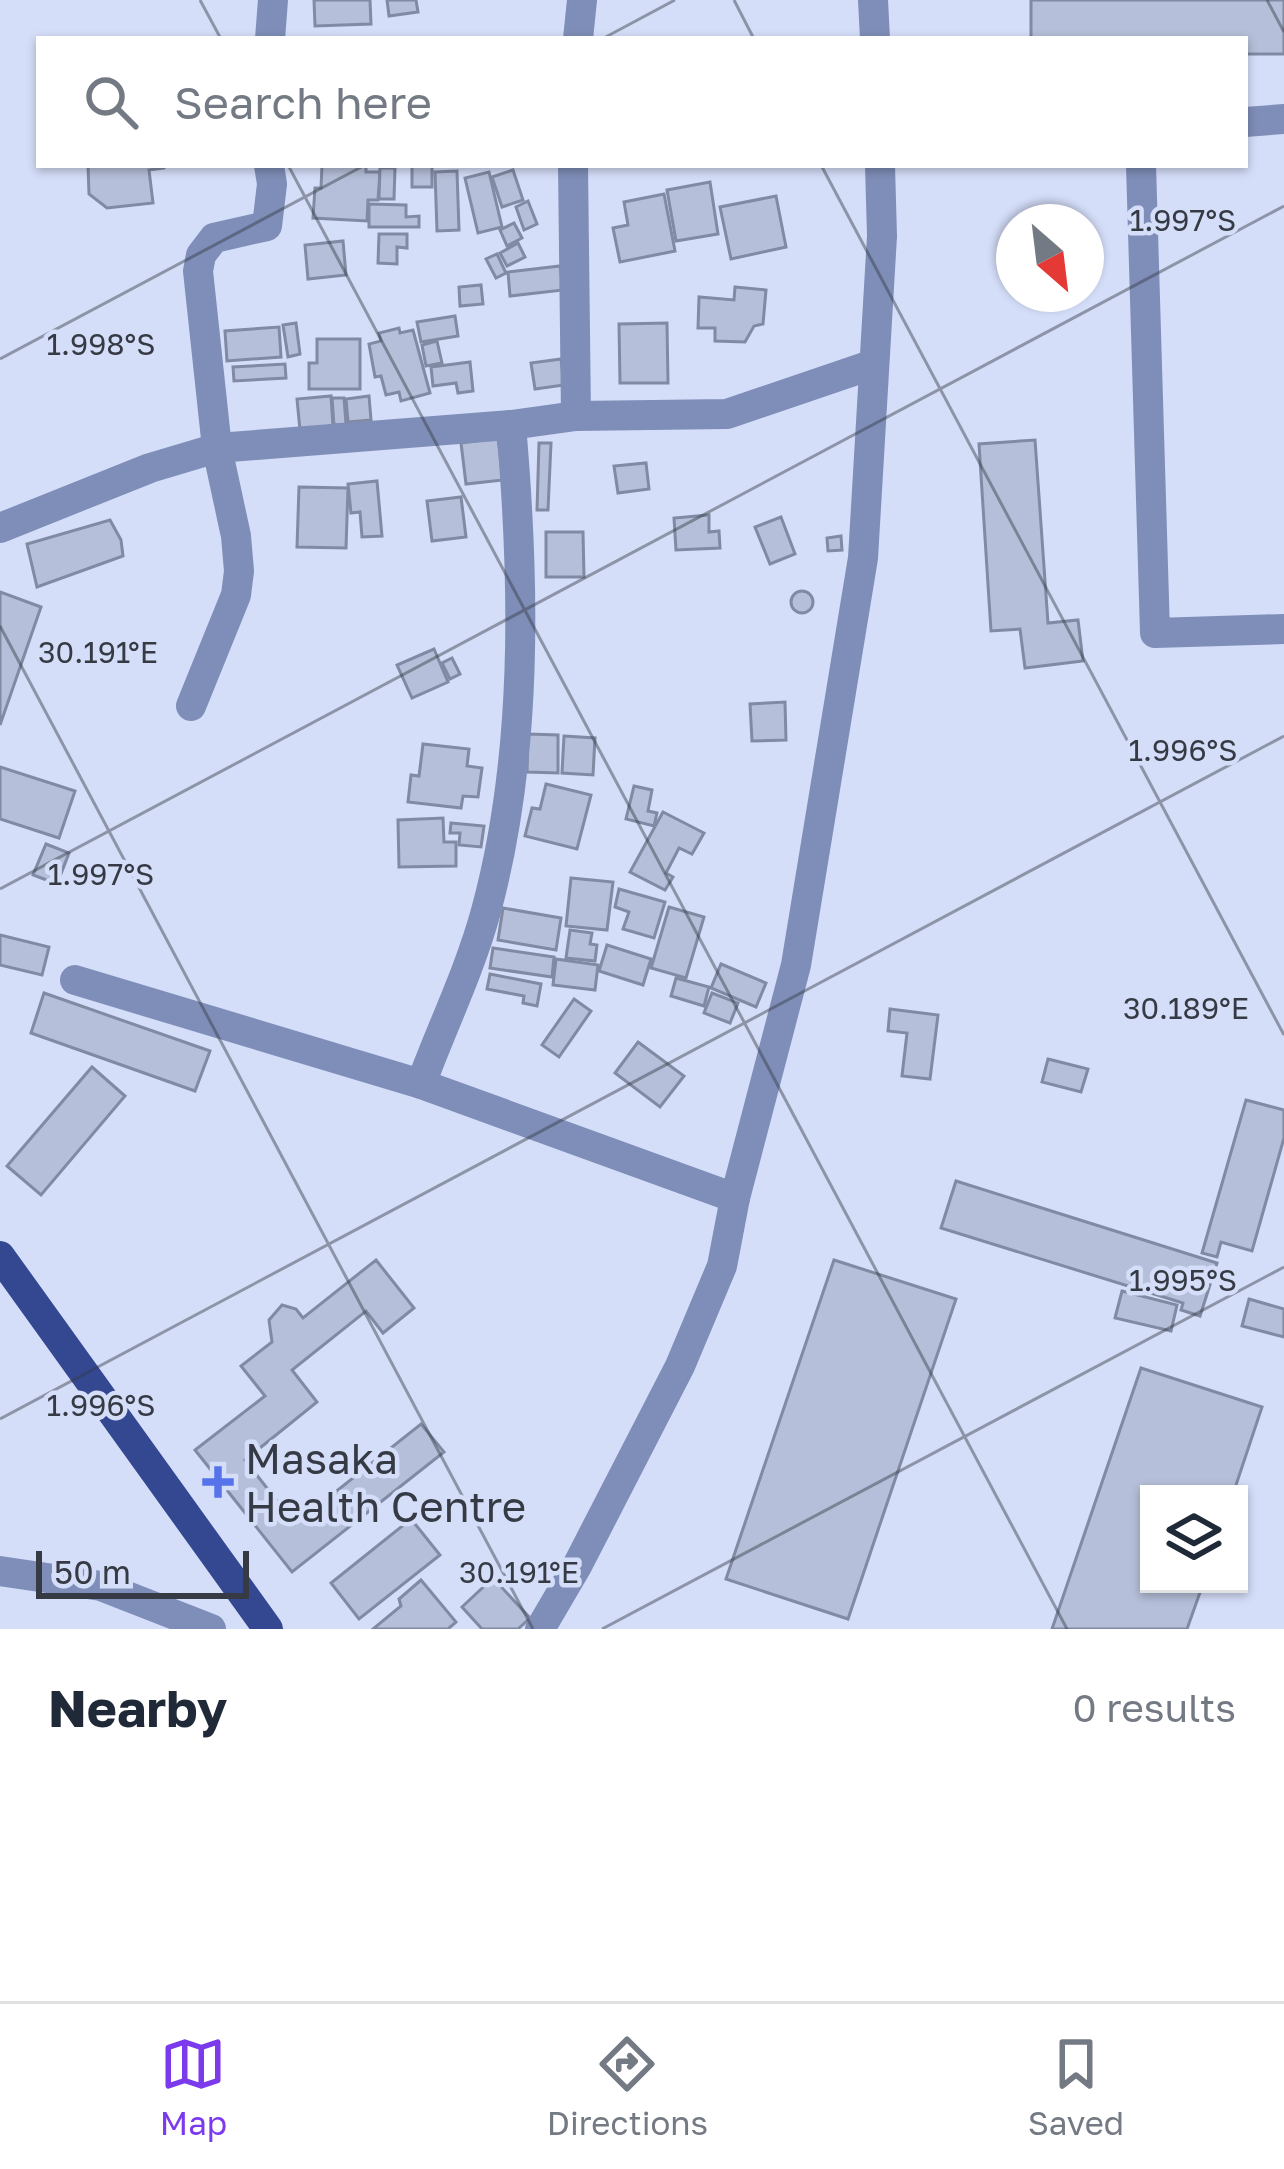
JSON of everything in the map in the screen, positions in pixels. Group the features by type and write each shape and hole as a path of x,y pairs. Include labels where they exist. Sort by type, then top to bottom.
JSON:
{"main road":[{"path":"0,1256 268,1629"}],"street":[{"path":"270,36 273,0"},
{"path":"578,36 582,0"},
{"path":"873,0 875,36"},
{"path":"1248,122 1283,119 1284,141"},
{"path":"191,706 236,595 236,536 217,448 198,271 201,255 214,238 267,226 269,168"},
{"path":"573,168 576,416"},
{"path":"541,1629 680,1366 722,1266 735,1198 796,965 863,557 882,236 880,168"},
{"path":"1141,168 1155,633 1284,629"},
{"path":"0,528 150,468 217,448 576,416 727,414 874,364"},
{"path":"421,1084 485,913 507,804 518,653 519,518 511,425"},
{"path":"75,980 421,1084 735,1198"},
{"path":"0,1571 100,1586 211,1629"}],"building":[{"path":"314,0 370,0 371,24 315,26"},
{"path":"387,0 416,0 418,12 389,16"},
{"path":"1031,0 1284,0 1284,54 1248,54 1248,36 1031,36"},
{"path":"88,168 164,168 149,170 153,203 107,208 89,194"},
{"path":"322,168 380,172 378,200 368,200 367,221 313,218 315,188 321,188"},
{"path":"380,168 395,168 394,199 379,199"},
{"path":"412,168 432,168 432,187 412,187"},
{"path":"513,170 523,200 502,207 492,177"},
{"path":"457,171 459,230 437,231 435,172"},
{"path":"489,172 502,227 478,233 465,178"},
{"path":"710,182 718,234 676,241 667,190"},
{"path":"664,194 675,251 620,262 613,228 628,225 624,202"},
{"path":"776,196 786,247 731,259 720,207"},
{"path":"528,201 537,224 524,230 516,207"},
{"path":"369,204 406,205 406,217 419,216 419,227 369,227"},
{"path":"514,223 522,238 507,246 500,230"},
{"path":"379,234 407,234 407,248 397,247 397,264 378,263"},
{"path":"343,241 346,275 308,279 305,245"},
{"path":"518,243 525,257 507,266 500,253"},
{"path":"497,254 506,273 496,278 486,259"},
{"path":"560,266 563,290 510,296 508,272"},
{"path":"481,285 483,304 460,306 459,287"},
{"path":"735,287 766,290 763,324 754,326 745,342 715,341 715,328 698,328 699,297 734,300"},
{"path":"455,316 458,336 421,342 417,322"},
{"path":"296,323 300,354 288,357 283,325"},
{"path":"667,323 668,383 620,383 619,324"},
{"path":"279,327 281,357 227,361 225,331"},
{"path":"399,328 400,333 413,330 430,393 401,401 399,392 386,395 381,376 375,377 369,344 381,341 379,333"},
{"path":"317,339 360,339 360,389 309,389 309,363 317,363"},
{"path":"437,341 442,363 426,366 422,345"},
{"path":"561,359 564,385 535,389 531,363"},
{"path":"470,362 473,391 458,393 456,383 433,386 431,367"},
{"path":"285,364 286,378 234,381 233,367"},
{"path":"331,396 333,427 300,430 297,399"},
{"path":"369,396 371,420 348,422 346,399"},
{"path":"332,398 344,398 346,424 334,425"},
{"path":"498,438 503,480 466,484 461,443"},
{"path":"1035,440 1048,623 1078,620 1083,661 1025,668 1020,629 991,631 979,444"},
{"path":"539,443 551,443 548,510 537,510"},
{"path":"646,463 649,489 618,493 614,466"},
{"path":"377,481 382,536 362,537 360,512 351,513 348,484"},
{"path":"299,487 348,488 346,548 297,547"},
{"path":"461,497 466,537 432,541 427,501"},
{"path":"709,515 709,532 719,531 720,548 676,550 674,518"},
{"path":"781,517 795,554 770,564 755,527"},
{"path":"110,520 123,556 37,587 27,544"},
{"path":"546,532 583,532 584,577 546,577"},
{"path":"841,536 842,550 828,551 827,538"},
{"path":"802,591 813,602 802,613 791,602"},
{"path":"0,592 41,607 0,725"},
{"path":"434,649 448,682 412,698 397,665"},
{"path":"452,658 460,674 450,679 442,663"},
{"path":"785,702 786,740 752,741 750,704"},
{"path":"528,734 558,735 558,773 527,772"},
{"path":"564,736 595,738 593,775 562,773"},
{"path":"423,744 469,749 467,766 482,768 478,797 463,796 461,808 408,802 411,775 419,776"},
{"path":"0,767 75,791 59,838 0,819"},
{"path":"546,784 591,795 577,849 525,836 532,808 540,809"},
{"path":"634,786 652,790 648,811 657,813 654,826 626,819"},
{"path":"663,812 704,833 692,854 679,848 666,873 673,877 665,890 630,872"},
{"path":"443,818 444,842 456,842 456,866 399,867 398,820"},
{"path":"451,823 484,826 481,847 459,845 460,833 450,833"},
{"path":"46,844 69,853 57,884 33,875"},
{"path":"571,878 613,882 607,930 566,926"},
{"path":"619,889 665,902 654,938 623,929 629,912 615,907"},
{"path":"669,907 704,917 686,978 651,968"},
{"path":"503,908 561,918 556,950 498,940"},
{"path":"570,930 592,933 590,944 597,945 595,961 566,958"},
{"path":"0,935 49,947 42,975 0,965"},
{"path":"607,945 651,959 643,985 599,971"},
{"path":"493,948 554,957 552,977 490,968"},
{"path":"556,959 598,965 595,990 553,985"},
{"path":"721,964 766,983 756,1007 711,988"},
{"path":"490,974 541,984 537,1006 523,1003 524,996 487,989"},
{"path":"676,978 709,987 704,1006 671,996"},
{"path":"44,993 210,1051 195,1091 31,1033"},
{"path":"712,993 738,1003 730,1023 704,1013"},
{"path":"574,999 591,1011 559,1057 542,1045"},
{"path":"890,1009 938,1015 930,1079 902,1076 907,1033 888,1031"},
{"path":"638,1042 684,1076 660,1107 615,1073"},
{"path":"1048,1059 1088,1069 1081,1092 1042,1082"},
{"path":"92,1067 125,1096 41,1195 7,1166"},
{"path":"1246,1100 1284,1110 1284,1138 1252,1251 1221,1242 1217,1257 1202,1253"},
{"path":"956,1181 1217,1263 1200,1316 1181,1310 1183,1303 941,1228"},
{"path":"376,1260 414,1308 383,1333 366,1311 292,1370 317,1402 245,1460 295,1524 421,1424 444,1452 292,1572 195,1450 265,1396 241,1366 272,1342 269,1320 282,1305 296,1309 303,1318"},
{"path":"834,1260 956,1299 848,1619 726,1579"},
{"path":"1122,1291 1177,1305 1171,1331 1115,1318"},
{"path":"1249,1299 1284,1309 1284,1337 1242,1326"},
{"path":"1141,1368 1262,1407 1236,1485 1140,1485 1140,1593 1200,1593 1187,1629 1052,1629"},
{"path":"411,1519 440,1555 359,1619 331,1583"},
{"path":"493,1578 530,1618 518,1629 482,1629 462,1607"},
{"path":"421,1580 456,1622 448,1629 373,1629 401,1606 399,1599"}],"place":[{"name":"Masaka Health Centre","path":"218,1482"}]}
